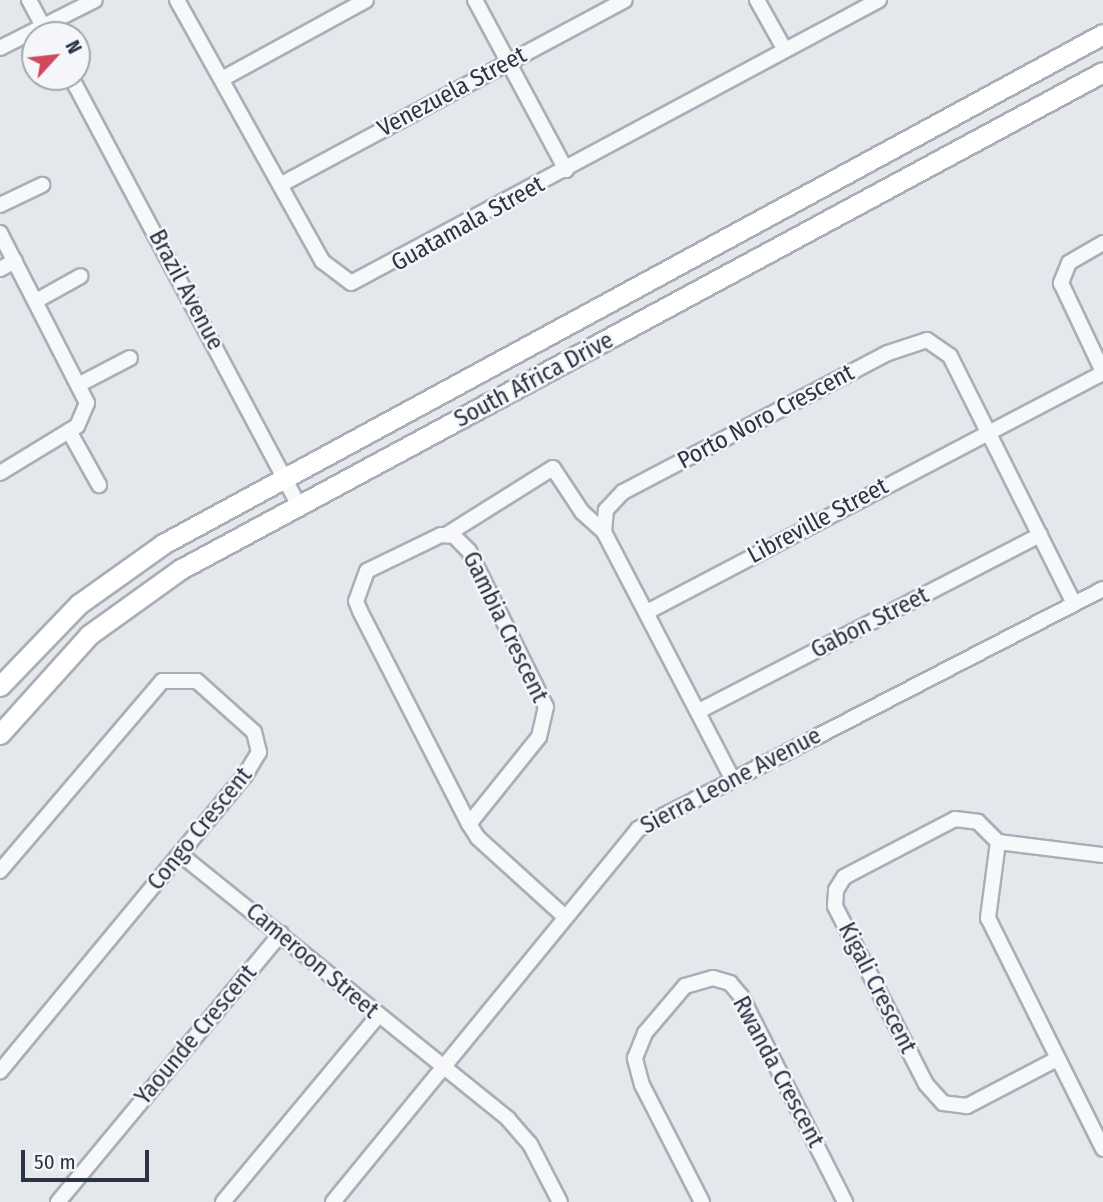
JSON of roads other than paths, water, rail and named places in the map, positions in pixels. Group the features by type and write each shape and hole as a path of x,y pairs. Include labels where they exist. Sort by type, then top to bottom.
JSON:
{"street":[{"path":"29,0 40,21"},
{"path":"60,21 95,0"},
{"name":"Guatamala Street","path":"177,0 322,261 351,283 879,0"},
{"path":"222,79 366,0"},
{"path":"475,0 566,170"},
{"name":"Venezuela Street","path":"281,185 625,0"},
{"path":"757,0 785,50"},
{"name":"South Africa Drive","path":"0,686 60,621 117,574 284,477 1103,34"},
{"path":"0,48 21,40"},
{"name":"South Africa Drive","path":"0,734 75,648 118,610 299,505 1103,72"},
{"name":"Brazil Avenue","path":"78,91 299,505"},
{"path":"0,205 42,185"},
{"path":"0,233 82,383 85,413 69,431 0,473"},
{"path":"1103,243 1069,263 1061,283 1103,373"},
{"path":"0,269 15,261"},
{"path":"36,301 81,276"},
{"name":"Porto Noro Crescent","path":"604,532 606,510 624,492 915,342 938,344 950,356 1074,604"},
{"path":"82,383 130,358"},
{"name":"Libreville Street","path":"647,612 1103,373"},
{"path":"69,431 99,485"},
{"path":"446,535 553,468 582,512 604,532 732,778"},
{"name":"Gambia Crescent","path":"469,824 539,737 546,707 469,551 446,535 367,571 355,594 469,824 490,855 565,917"},
{"name":"Gabon Street","path":"699,711 1040,535"},
{"name":"Sierra Leone Avenue","path":"332,1202 638,829 732,778 1103,589"},
{"name":"Congo Crescent","path":"0,871 147,693 176,677 206,688 250,726 259,747 246,774 0,1071"},
{"name":"Kigali Crescent","path":"998,842 978,822 946,821 844,877 835,906 926,1084 943,1103 954,1108 977,1102 1057,1059"},
{"path":"1103,855 998,842 988,918 1103,1149"},
{"name":"Cameroon Street","path":"180,854 281,933 378,1016 445,1066 526,1138 559,1202"},
{"name":"Yaounde Crescent","path":"58,1202 281,933"},
{"name":"Rwanda Crescent","path":"702,1202 642,1085 635,1058 645,1033 685,986 713,978 730,983 741,996 845,1202"},
{"path":"223,1202 378,1016"}]}
